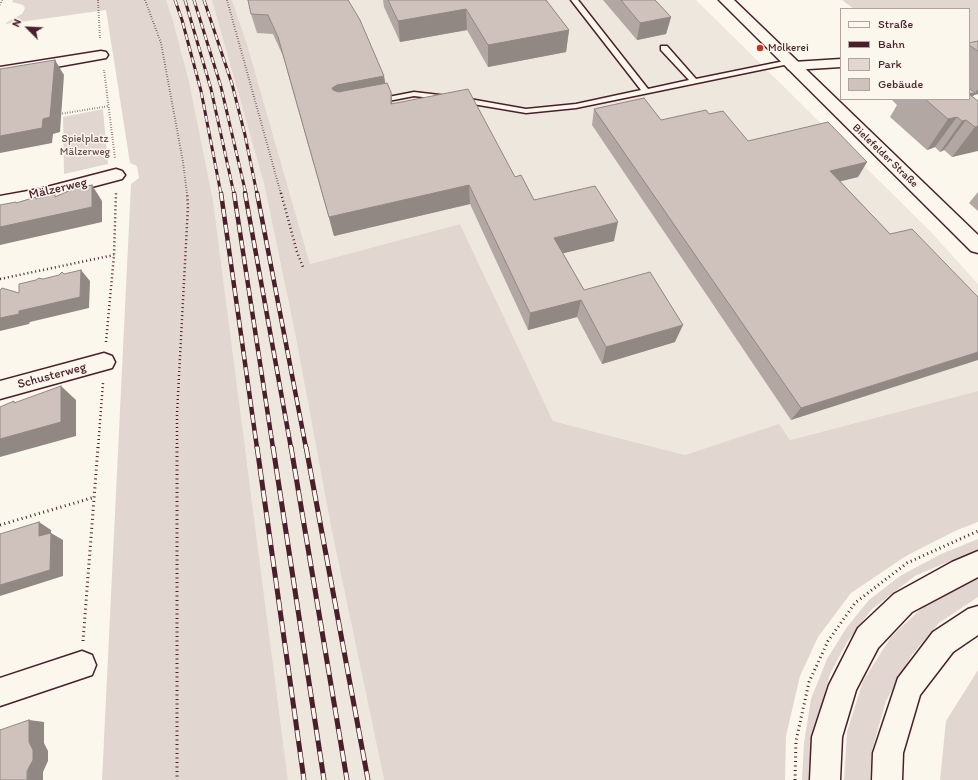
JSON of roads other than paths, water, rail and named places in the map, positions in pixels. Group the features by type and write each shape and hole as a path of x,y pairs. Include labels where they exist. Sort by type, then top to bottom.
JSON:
{"main road":[{"name":"Bielefelder Straße","path":"726,0 978,246"},
{"path":"0,72 101,55"},
{"path":"791,64 840,63"},
{"name":"Mälzerweg","path":"0,202 39,195 116,175"},
{"name":"Schusterweg","path":"0,390 104,362"},
{"path":"825,780 827,737 843,685 868,638 903,603 961,571 978,564"},
{"path":"887,780 888,753 908,688 943,642 978,619"},
{"path":"0,692 82,665"}],"lane":[{"path":"574,0 646,91"},
{"path":"664,48 694,81"},
{"path":"464,100 526,111 576,106 694,81 791,64"},
{"path":"371,102 414,94 453,98"}],"railway":[{"path":"175,0 182,20 201,91 221,194"},
{"path":"185,0 211,89 234,194"},
{"path":"194,0 221,87 246,194"},
{"path":"204,0 232,84 245,135 257,194"},
{"path":"221,193 257,448"},
{"path":"234,193 273,448"},
{"path":"245,193 291,448"},
{"path":"257,193 306,448"},
{"path":"257,447 304,780"},
{"path":"273,447 324,780"},
{"path":"291,447 347,780"},
{"path":"306,447 368,780"}],"place":[{"name":"Molkerei","path":"760,48"}],"park label":[{"name":"Spielplatz Mälzerweg","path":"85,145"}]}
